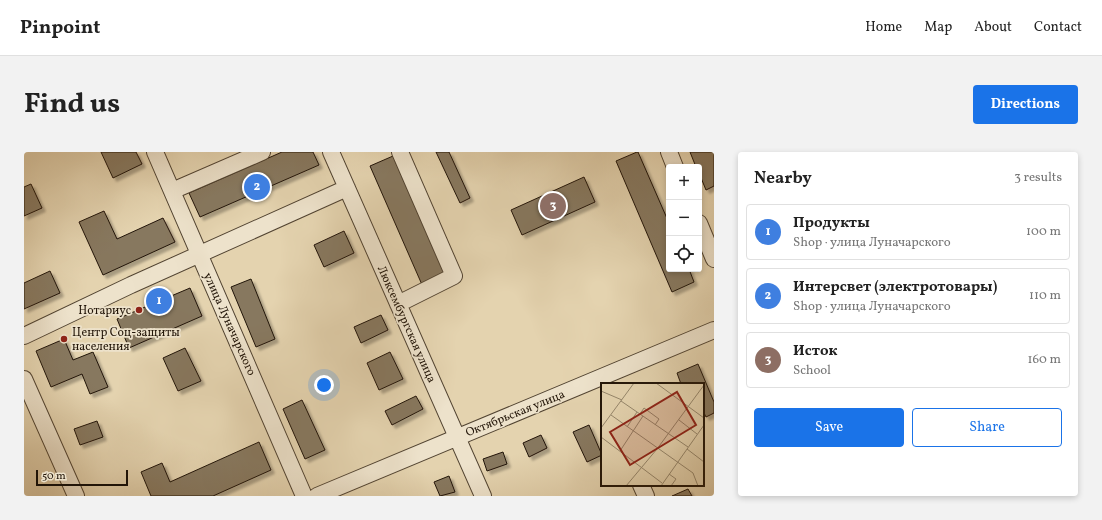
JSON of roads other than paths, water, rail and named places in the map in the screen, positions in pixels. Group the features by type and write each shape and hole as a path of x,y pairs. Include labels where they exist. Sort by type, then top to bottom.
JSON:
{"street":[{"name":"улица Луначарского","path":"155,152 304,496"},
{"path":"172,191 262,152"},
{"path":"398,304 454,276 400,152"},
{"path":"669,152 674,164"},
{"name":"Люксембургская улица","path":"335,153 347,188 483,496"},
{"path":"24,336 199,254 347,188"},
{"path":"702,230 714,259"},
{"name":"Октябрьская улица","path":"604,383 714,330"},
{"path":"24,379 76,496"},
{"name":"Октябрьская улица","path":"317,496 457,438 600,385"},
{"path":"642,486 646,496"}],"place":[{"name":"Интерсвет (электротовары)","path":"257,187"},
{"name":"Исток","path":"553,206"},
{"name":"Продукты","path":"159,301"},
{"name":"Нотариус","path":"139,310"},
{"name":"Центр Соц-защиты населения","path":"64,339"}]}
